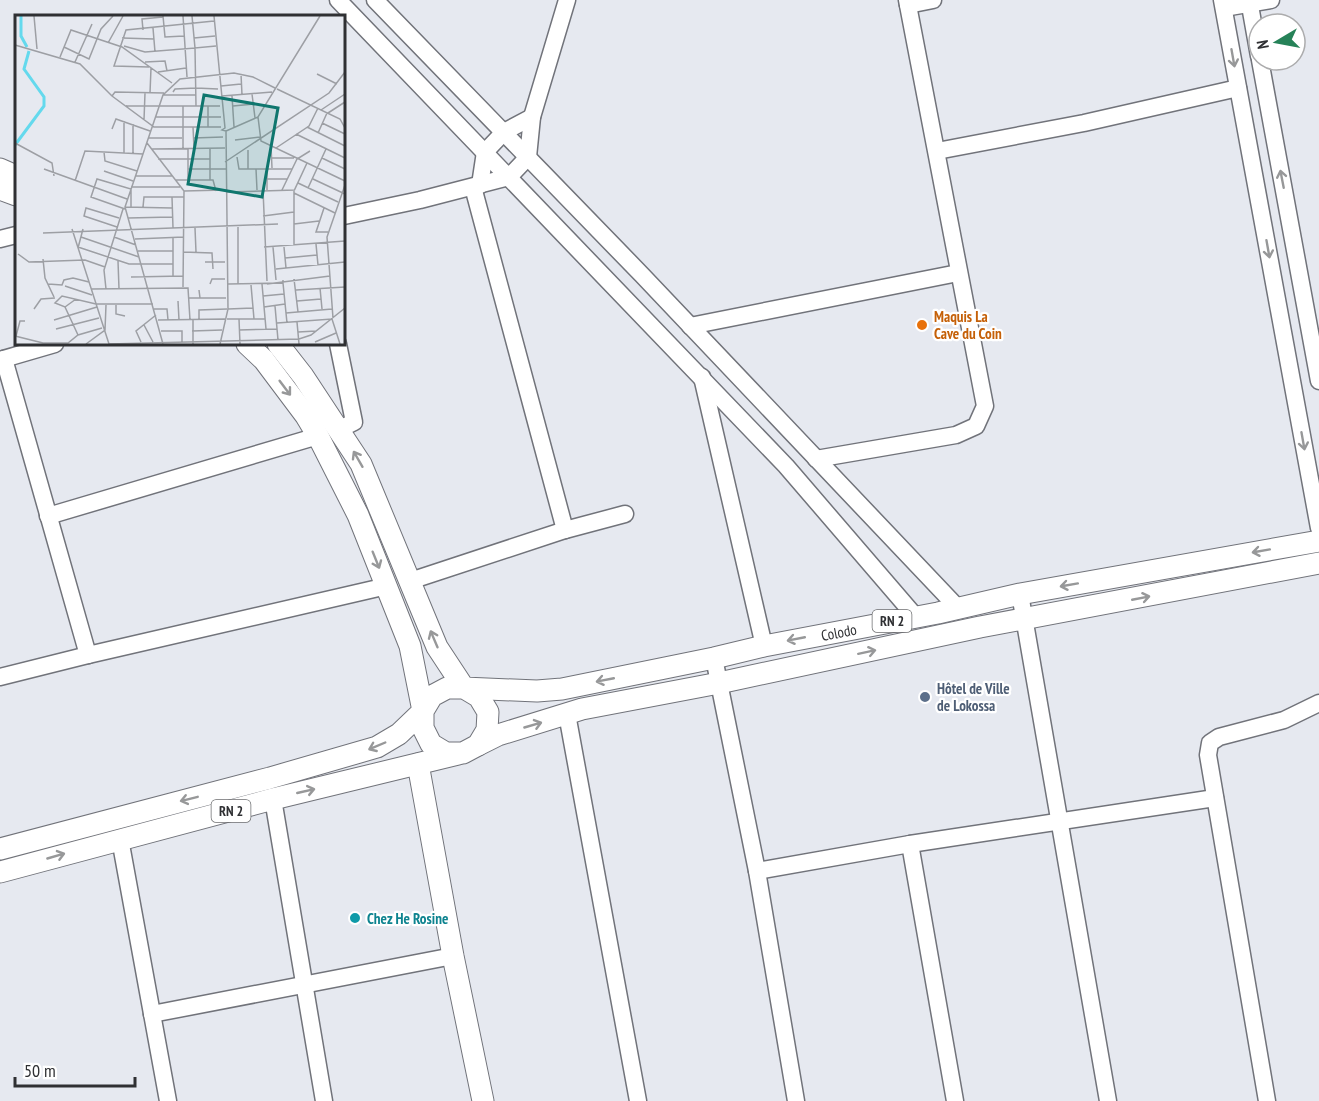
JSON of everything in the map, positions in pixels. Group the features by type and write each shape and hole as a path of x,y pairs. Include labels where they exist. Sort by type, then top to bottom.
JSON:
{"main road":[{"path":"0,169 15,176"},
{"path":"0,189 15,195"},
{"path":"248,345 264,360 306,416 358,515 410,646 423,711 423,728 431,744 446,753 471,749 487,730 488,712 479,697 464,688 437,647 361,464 340,429 279,345"},
{"name":"Colodo","path":"464,688 537,691 562,689 1020,594 1319,541"},
{"name":"Colodo","path":"471,749 498,735 582,709 719,683 980,627 1319,563"},
{"path":"423,711 432,696 447,688 464,688"},
{"name":"RN 2","path":"0,849 270,778 377,747 399,734 423,711"},
{"name":"RN 2","path":"0,872 471,749"},
{"path":"418,764 453,956 483,1101"}],"street":[{"path":"338,0 786,466 915,616"},
{"path":"375,0 958,608"},
{"path":"345,216 509,177 528,158 532,117 567,0"},
{"path":"816,459 956,435 976,426 985,406 908,3 933,0"},
{"path":"1271,0 1223,4 1319,528"},
{"path":"1262,72 1319,381"},
{"path":"937,151 1084,123 1238,88"},
{"path":"532,117 504,132 485,152 476,186 565,530"},
{"path":"0,239 15,235"},
{"path":"690,326 958,273"},
{"path":"52,345 2,360 88,655"},
{"path":"338,345 354,422 340,429"},
{"path":"701,376 764,646"},
{"path":"48,516 318,436"},
{"path":"410,581 565,530 625,514"},
{"path":"0,677 387,586"},
{"path":"1020,594 1108,1101"},
{"path":"714,658 758,871 796,1101"},
{"path":"1267,1101 1208,755 1210,743 1219,737 1284,720 1319,703"},
{"path":"567,714 638,1101"},
{"path":"758,871 910,844 1215,798"},
{"path":"273,799 324,1101"},
{"path":"120,840 168,1101"},
{"path":"910,844 954,1101"},
{"path":"152,1014 453,956"}],"place":[{"name":"Maquis La Cave du Coin","path":"922,325"},
{"name":"Hôtel de Ville de Lokossa","path":"925,697"},
{"name":"Chez He Rosine","path":"355,918"}]}
